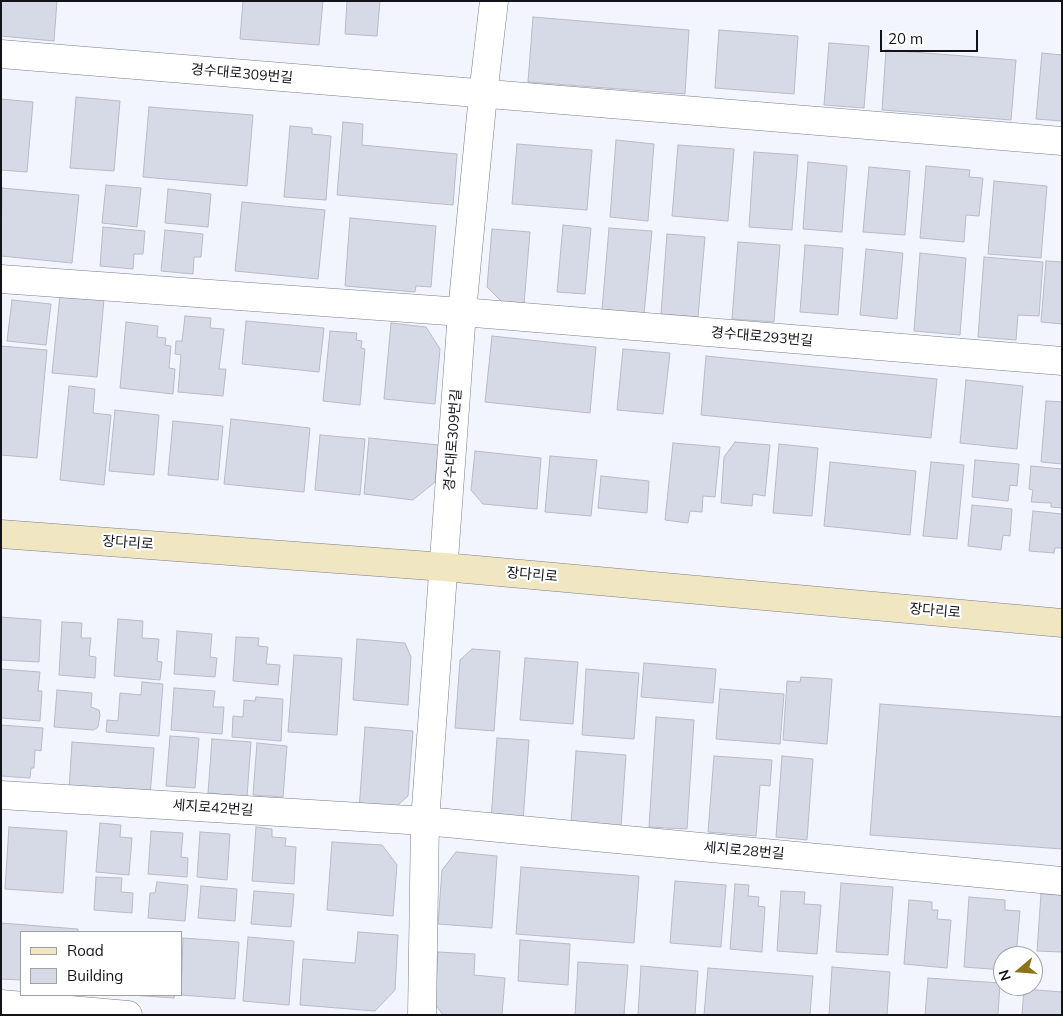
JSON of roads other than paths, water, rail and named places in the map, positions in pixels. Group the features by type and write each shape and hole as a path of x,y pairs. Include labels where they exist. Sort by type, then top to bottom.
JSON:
{"street":[{"name":"경수대로309번길","path":"444,567 462,312 494,1"},
{"name":"경수대로309번길","path":"1,54 483,94"},
{"path":"483,94 1062,141"},
{"path":"1,279 462,312"},
{"name":"경수대로293번길","path":"462,312 1062,361"},
{"name":"장다리로","path":"1,534 444,567 1062,623"},
{"path":"422,1015 425,821 444,567"},
{"name":"세지로42번길","path":"1,795 425,821"},
{"name":"세지로28번길","path":"425,821 1062,882"},
{"path":"1,1004 128,1015"}]}
